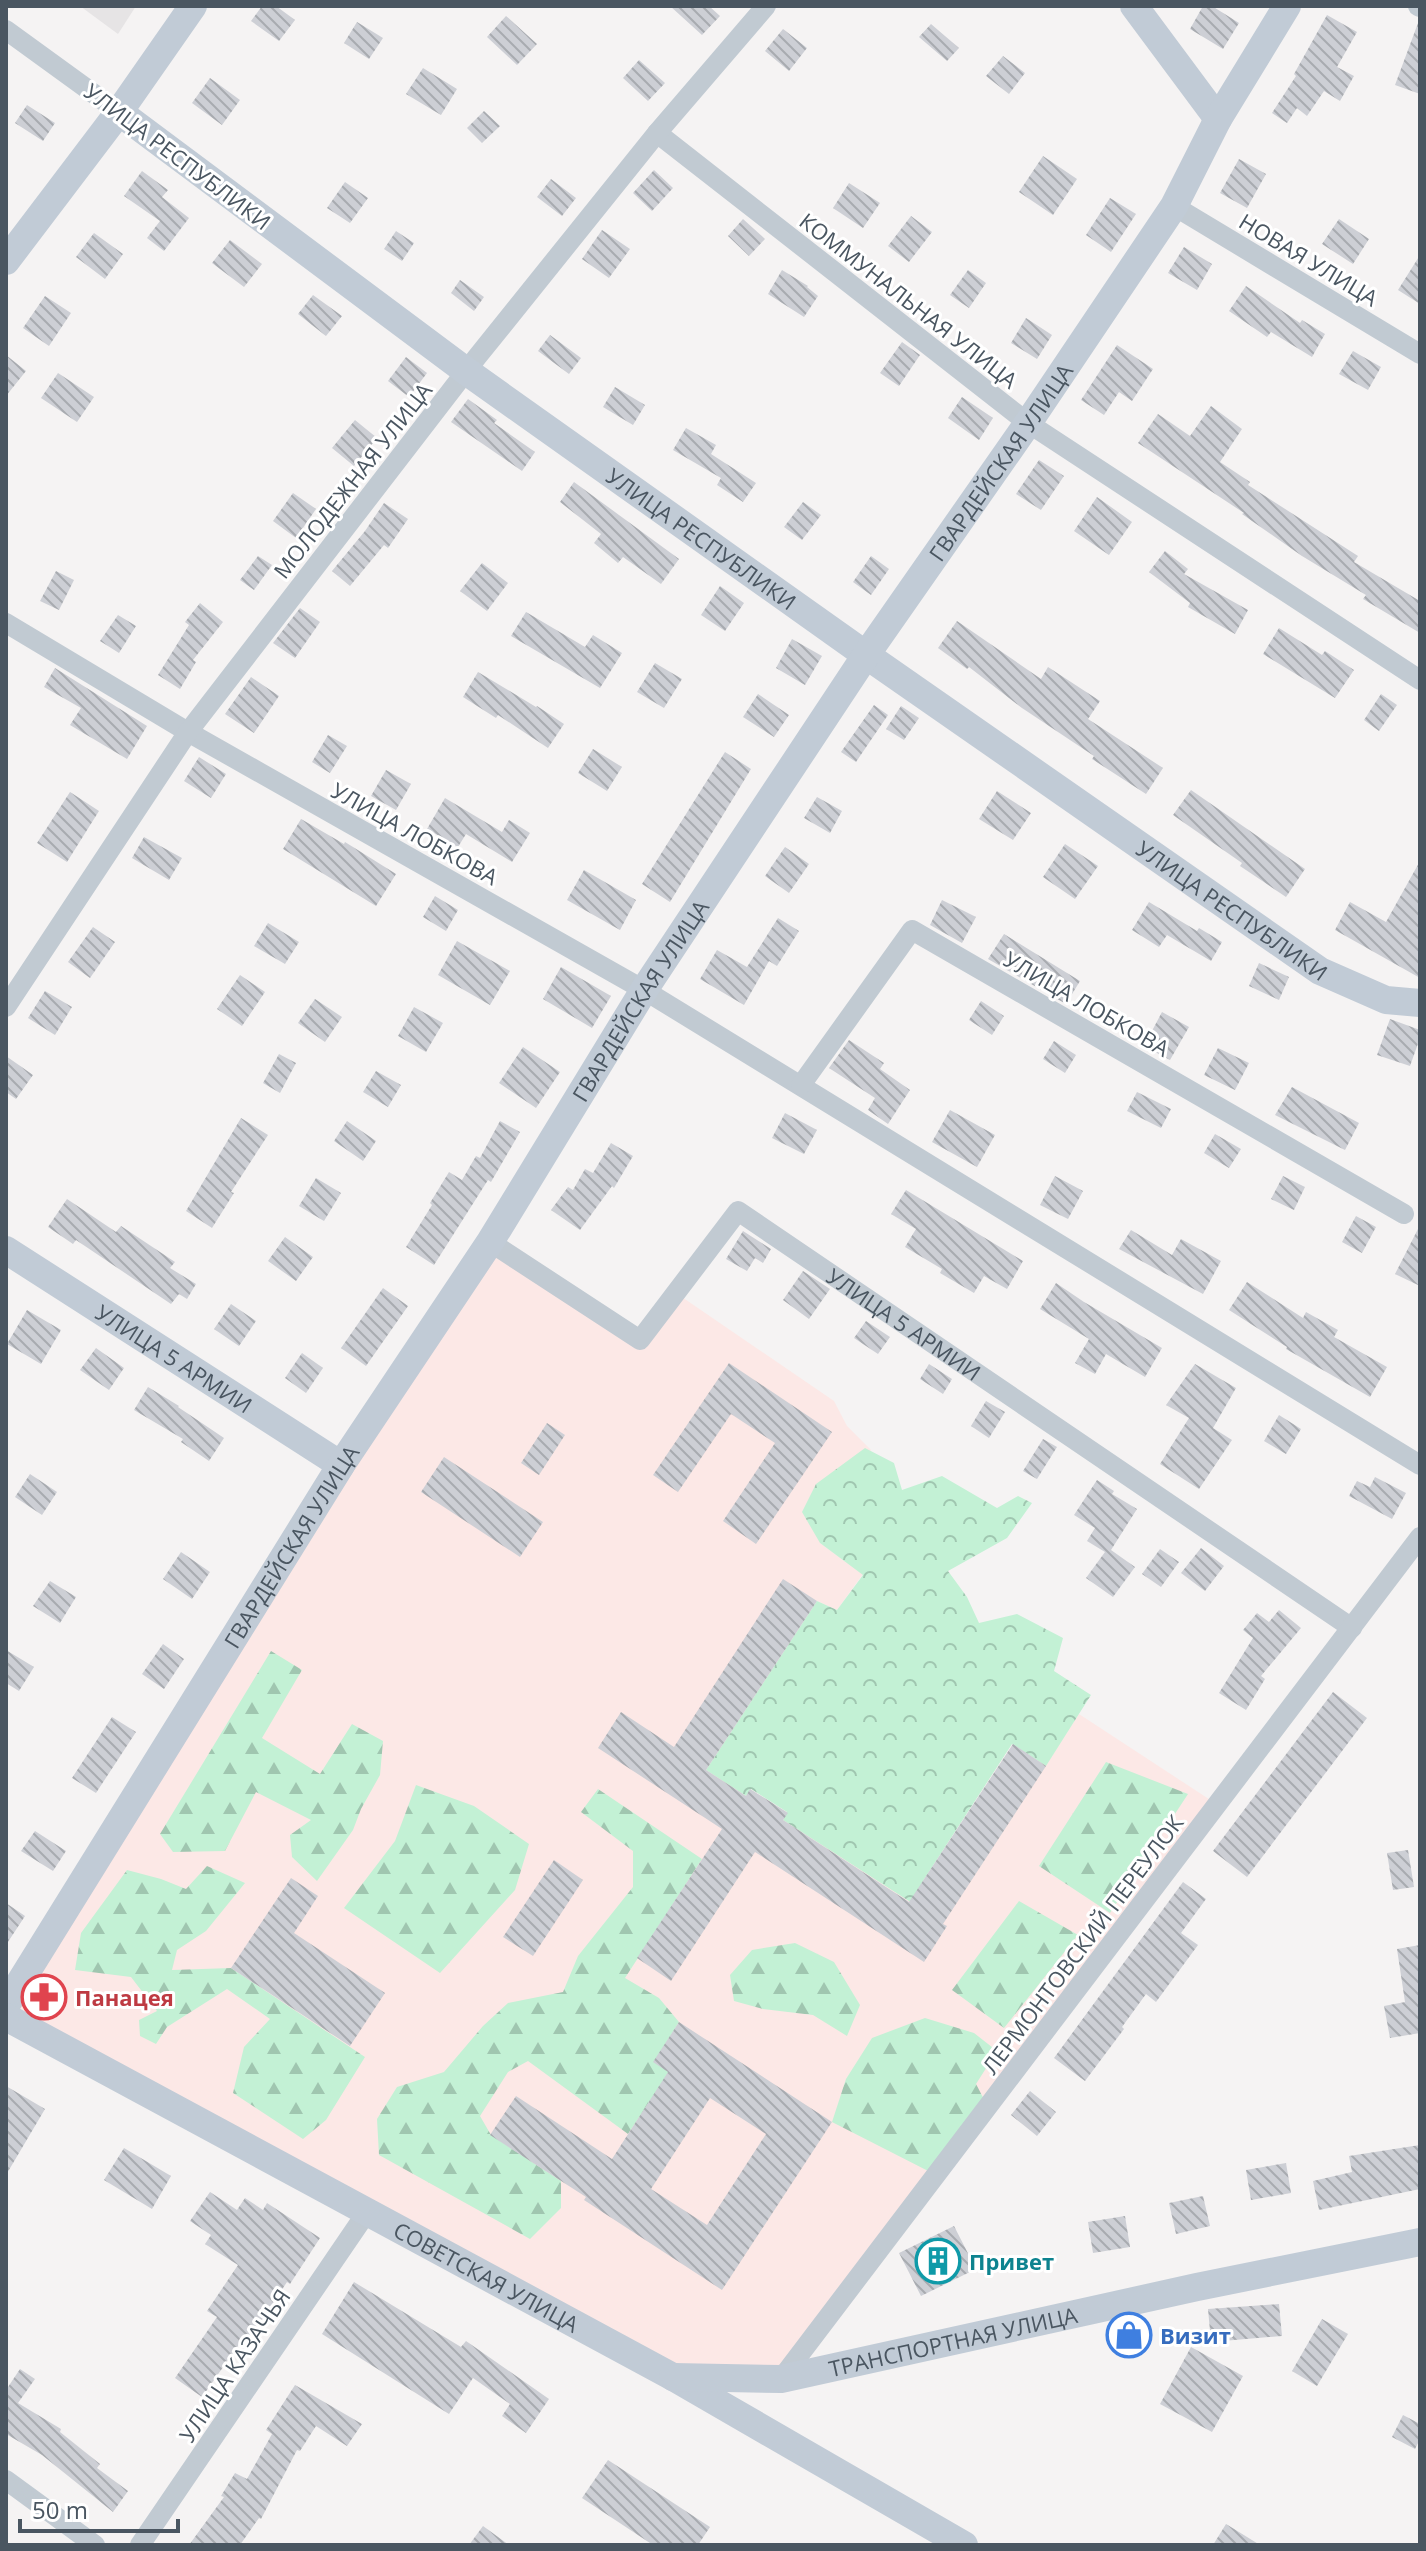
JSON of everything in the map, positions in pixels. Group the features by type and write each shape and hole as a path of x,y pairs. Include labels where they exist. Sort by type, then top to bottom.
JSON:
{"main road":[{"path":"6,261 119,112 193,6"},
{"path":"1134,6 1218,119"},
{"name":"ГВАРДЕЙСКАЯ УЛИЦА","path":"6,2005 341,1465 490,1242 644,990 866,655 1174,206 1218,119 1287,6"},
{"name":"УЛИЦА РЕСПУБЛИКИ","path":"119,112 466,371 866,655 1320,971 1386,1000 1420,1003"},
{"name":"УЛИЦА 5 АРМИИ","path":"6,1250 341,1465"},
{"name":"СОВЕТСКАЯ УЛИЦА","path":"6,2017 673,2377 964,2545"},
{"name":"ТРАНСПОРТНАЯ УЛИЦА","path":"673,2377 781,2379 1197,2287 1420,2242"}],"street":[{"name":"МОЛОДЕЖНАЯ УЛИЦА","path":"6,1007 188,732 466,371 657,133 766,6"},
{"name":"УЛИЦА РЕСПУБЛИКИ","path":"6,30 119,112"},
{"name":"КОММУНАЛЬНАЯ УЛИЦА","path":"657,133 1028,423 1420,680"},
{"name":"НОВАЯ УЛИЦА","path":"1174,206 1420,354"},
{"name":"УЛИЦА ЛОБКОВА","path":"6,623 188,732 644,990 1420,1465"},
{"name":"УЛИЦА ЛОБКОВА","path":"801,1085 912,930 1404,1214"},
{"name":"УЛИЦА 5 АРМИИ","path":"490,1242 640,1340 738,1211 1352,1628"},
{"name":"ЛЕРМОНТОВСКИЙ ПЕРЕУЛОК","path":"781,2379 1420,1537"},
{"name":"УЛИЦА КАЗАЧЬЯ","path":"140,2545 367,2212"},
{"path":"6,2480 95,2545"}],"shaded area":[{"path":"80,6 136,6 118,34"},
{"path":"490,1242 640,1340 676,1293 834,1401 847,1426 871,1450 820,1543 863,1574 837,1610 817,1601 707,1770 750,1789 788,1813 921,1884 1013,1744 1046,1765 1079,1714 1218,1805 781,2379 673,2377 6,2017"}],"green space":[{"path":"865,1448 894,1463 902,1490 942,1476 997,1508 1018,1496 1032,1503 1007,1538 948,1571 967,1597 979,1623 1017,1614 1063,1638 1054,1671 1091,1695 1046,1766 1012,1744 921,1884 929,1914 783,1820 787,1812 751,1789 746,1796 706,1770 817,1601 837,1610 863,1575 820,1543 802,1512 816,1484"},
{"path":"271,1651 302,1670 262,1738 320,1774 352,1724 383,1741 380,1775 353,1830 317,1881 292,1857 290,1835 311,1820 256,1792 225,1851 173,1852 160,1834"},
{"path":"1106,1762 1188,1794 1110,1913 1039,1866"},
{"path":"416,1785 474,1806 529,1844 515,1890 440,1973 344,1908 395,1841"},
{"path":"598,1789 702,1859 625,1978 659,1998 679,2022 654,2062 669,2072 628,2134 528,2061 508,2072 480,2116 491,2135 561,2181 561,2208 530,2239 379,2155 377,2119 397,2087 444,2072 483,2026 508,2003 563,1992 578,1956 633,1887 633,1851 581,1812"},
{"path":"207,1866 245,1883 206,1931 177,1950 172,1970 231,1968 365,2057 326,2120 303,2139 233,2093 244,2047 270,2019 227,1989 167,2027 156,2044 140,2036 139,2020 157,2011 131,1977 75,1970 81,1933 127,1870 186,1889"},
{"path":"1019,1901 1078,1935 1004,2028 952,1990"},
{"path":"795,1943 834,1962 860,2005 847,2036 813,2015 763,2009 734,2001 730,1975 752,1950"},
{"path":"925,2018 974,2033 997,2051 976,2084 988,2107 936,2175 832,2122 846,2079 872,2038"}],"building":[{"path":"262,6 276,6 295,20 279,41 251,21"},
{"path":"670,6 709,6 720,16 702,35"},
{"path":"1203,6 1212,6 1239,23 1223,49 1190,29"},
{"path":"1327,15 1357,32 1337,67 1354,76 1340,101 1324,91 1307,116 1297,108 1287,123 1272,113 1296,76 1294,74"},
{"path":"506,16 537,44 517,65 487,37"},
{"path":"357,22 383,38 369,59 344,43"},
{"path":"1420,23 1420,94 1395,85"},
{"path":"931,24 959,48 947,61 919,37"},
{"path":"783,29 807,48 789,71 765,51"},
{"path":"1003,56 1025,73 1009,94 986,76"},
{"path":"639,60 665,83 648,101 623,78"},
{"path":"423,68 457,89 441,115 406,94"},
{"path":"210,78 240,100 222,125 192,103"},
{"path":"27,105 55,123 43,141 15,123"},
{"path":"484,111 500,126 482,143 467,128"},
{"path":"1043,156 1077,179 1053,215 1019,192"},
{"path":"1239,159 1266,174 1247,208 1220,193"},
{"path":"654,170 673,188 652,211 633,193"},
{"path":"142,171 168,190 162,197 189,218 164,251 147,238 160,221 124,196"},
{"path":"551,179 576,198 562,216 537,197"},
{"path":"345,182 368,198 350,223 327,208"},
{"path":"849,183 880,203 863,228 833,208"},
{"path":"1110,198 1136,214 1111,252 1086,235"},
{"path":"911,216 932,232 909,262 888,246"},
{"path":"743,219 765,239 749,256 728,236"},
{"path":"1339,219 1369,239 1353,264 1322,244"},
{"path":"602,230 630,249 609,278 582,259"},
{"path":"396,231 414,243 402,261 384,249"},
{"path":"94,233 123,254 105,279 76,257"},
{"path":"230,240 262,264 244,287 212,263"},
{"path":"1184,247 1212,264 1197,290 1168,273"},
{"path":"1420,255 1420,304 1398,290"},
{"path":"782,270 818,296 804,317 768,294"},
{"path":"968,270 986,283 969,308 950,295"},
{"path":"460,280 484,297 474,311 451,293"},
{"path":"1246,286 1300,323 1302,320 1325,334 1312,357 1271,332 1267,337 1229,311"},
{"path":"313,295 342,316 326,336 298,314"},
{"path":"45,296 71,313 49,346 23,328"},
{"path":"1026,318 1052,335 1037,359 1011,343"},
{"path":"550,335 581,358 569,374 538,351"},
{"path":"902,342 920,355 899,386 880,373"},
{"path":"1117,345 1153,369 1132,401 1119,392 1104,415 1081,400"},
{"path":"1353,351 1381,367 1368,390 1339,374"},
{"path":"6,355 26,371 6,396"},
{"path":"406,357 427,373 409,397 388,381"},
{"path":"58,373 94,397 77,422 41,398"},
{"path":"615,387 645,405 633,425 603,407"},
{"path":"962,397 993,418 979,440 948,418"},
{"path":"468,399 497,420 494,423 535,452 522,471 451,422"},
{"path":"1211,406 1242,429 1220,462 1250,482 1248,485 1358,556 1354,562 1420,601 1420,633 1363,599 1366,595 1302,556 1244,513 1138,443 1158,414 1190,436"},
{"path":"355,420 377,438 354,466 332,448"},
{"path":"686,428 716,445 711,454 756,483 743,502 717,485 721,478 673,450"},
{"path":"1039,460 1064,476 1041,510 1016,494"},
{"path":"574,482 679,559 661,584 623,557 618,563 594,543 601,534 560,502"},
{"path":"293,493 316,509 296,538 273,521"},
{"path":"1097,497 1132,522 1109,555 1074,531"},
{"path":"803,502 821,515 802,540 784,527"},
{"path":"384,503 408,519 388,548 384,545 350,586 332,571"},
{"path":"1165,551 1188,569 1184,574 1248,610 1235,634 1188,607 1190,603 1149,572"},
{"path":"258,556 272,565 254,590 240,580"},
{"path":"871,556 889,569 871,595 853,582"},
{"path":"482,563 508,583 487,611 460,591"},
{"path":"56,571 74,580 59,610 40,601"},
{"path":"720,586 744,603 725,631 701,615"},
{"path":"200,603 223,622 193,660 196,662 180,689 158,675 189,625 185,622"},
{"path":"300,608 320,622 295,658 273,643"},
{"path":"526,612 585,647 593,635 622,653 600,688 511,636"},
{"path":"118,615 136,626 119,653 100,641"},
{"path":"957,621 1041,679 1048,667 1100,701 1088,719 1163,768 1146,794 938,648"},
{"path":"1279,628 1322,655 1325,651 1354,670 1335,698 1263,654"},
{"path":"792,639 822,656 805,685 776,668"},
{"path":"655,663 682,679 664,708 637,692"},
{"path":"55,668 147,726 127,759 70,725 81,708 44,687"},
{"path":"478,672 564,724 548,748 498,715 496,718 463,697"},
{"path":"251,677 279,696 254,733 225,714"},
{"path":"758,694 789,715 774,737 743,717"},
{"path":"1381,694 1397,705 1379,731 1364,720"},
{"path":"874,705 888,715 856,762 841,752"},
{"path":"901,706 919,718 904,740 886,729"},
{"path":"328,735 347,746 330,773 312,762"},
{"path":"593,749 622,767 607,791 578,773"},
{"path":"725,752 751,769 670,902 642,884"},
{"path":"199,757 226,774 211,798 184,781"},
{"path":"386,770 411,784 396,810 371,796"},
{"path":"1191,790 1305,869 1286,897 1173,815"},
{"path":"997,791 1031,813 1013,840 979,819"},
{"path":"70,792 99,811 67,862 37,843"},
{"path":"817,797 842,811 830,833 804,818"},
{"path":"445,798 502,832 509,820 530,833 512,862 466,834 458,847 427,829"},
{"path":"301,819 396,874 376,906 283,849"},
{"path":"144,837 182,858 169,880 132,858"},
{"path":"1065,844 1098,866 1075,899 1043,877"},
{"path":"785,847 809,864 789,893 765,876"},
{"path":"1420,861 1420,978 1335,930 1350,902 1386,922"},
{"path":"584,870 636,900 620,930 567,900"},
{"path":"435,896 458,910 446,931 423,917"},
{"path":"942,900 976,917 962,943 930,925"},
{"path":"1149,902 1222,942 1211,961 1167,935 1159,947 1132,930"},
{"path":"778,918 799,931 777,966 769,961 744,1005 700,979 717,950 747,967"},
{"path":"268,923 299,942 285,964 254,946"},
{"path":"93,927 115,942 90,978 68,962"},
{"path":"1004,934 1080,981 1066,1004 988,959"},
{"path":"457,941 510,971 490,1005 438,975"},
{"path":"1259,963 1289,977 1279,1000 1249,986"},
{"path":"561,967 611,996 592,1028 543,999"},
{"path":"240,975 265,992 242,1026 217,1009"},
{"path":"45,991 72,1007 55,1035 28,1018"},
{"path":"315,999 342,1017 325,1042 298,1023"},
{"path":"981,1001 1004,1016 992,1035 969,1020"},
{"path":"414,1007 443,1023 426,1052 398,1036"},
{"path":"1162,1012 1189,1027 1170,1060 1144,1046"},
{"path":"1390,1019 1420,1030 1410,1066 1377,1055"},
{"path":"849,1040 884,1063 880,1069 910,1090 888,1124 868,1110 875,1098 829,1068"},
{"path":"1054,1041 1076,1055 1065,1073 1043,1059"},
{"path":"523,1047 560,1072 536,1108 499,1083"},
{"path":"1218,1048 1249,1063 1235,1090 1204,1075"},
{"path":"279,1054 296,1063 280,1093 263,1083"},
{"path":"6,1056 33,1075 16,1099 6,1092"},
{"path":"376,1071 401,1085 388,1107 363,1092"},
{"path":"1292,1087 1359,1123 1345,1150 1275,1115"},
{"path":"1137,1092 1171,1109 1161,1128 1127,1111"},
{"path":"950,1110 995,1135 977,1167 932,1142"},
{"path":"785,1113 817,1130 804,1154 772,1138"},
{"path":"241,1118 268,1135 212,1228 186,1211"},
{"path":"347,1121 376,1141 363,1161 334,1141"},
{"path":"500,1121 520,1132 491,1182 488,1180 434,1265 406,1247 449,1172 462,1180 476,1156 480,1158"},
{"path":"1215,1134 1241,1149 1229,1168 1204,1153"},
{"path":"611,1143 633,1156 614,1188 612,1186 580,1230 551,1210 568,1187 573,1190 585,1169 593,1173"},
{"path":"1055,1176 1083,1191 1068,1219 1040,1205"},
{"path":"1283,1176 1305,1187 1294,1210 1271,1199"},
{"path":"316,1178 341,1193 324,1221 299,1206"},
{"path":"906,1190 1023,1261 1007,1289 984,1276 974,1293 905,1247 916,1229 891,1214"},
{"path":"67,1199 116,1232 121,1226 175,1262 170,1268 196,1284 187,1299 179,1294 171,1304 76,1240 73,1244 48,1227"},
{"path":"1356,1216 1376,1227 1362,1253 1342,1242"},
{"path":"1420,1225 1420,1286 1395,1274"},
{"path":"1131,1230 1172,1255 1181,1239 1221,1261 1203,1294 1119,1249"},
{"path":"743,1231 771,1249 763,1263 755,1258 747,1271 726,1259"},
{"path":"285,1237 313,1257 296,1281 268,1261"},
{"path":"803,1271 830,1289 809,1319 783,1300"},
{"path":"1247,1282 1303,1318 1306,1312 1338,1330 1334,1337 1387,1367 1370,1397 1286,1349 1229,1310"},
{"path":"1056,1283 1162,1348 1145,1377 1106,1354 1095,1374 1075,1363 1089,1339 1040,1309"},
{"path":"383,1288 408,1306 366,1366 341,1348"},
{"path":"231,1304 256,1321 239,1346 214,1329"},
{"path":"27,1310 61,1330 41,1364 7,1344"},
{"path":"866,1321 890,1337 878,1354 854,1338"},
{"path":"96,1348 124,1368 109,1390 80,1370"},
{"path":"302,1353 323,1368 306,1393 285,1378"},
{"path":"729,1363 832,1432 756,1544 723,1521 775,1443 731,1414 678,1492 653,1475"},
{"path":"929,1364 952,1379 943,1394 920,1379"},
{"path":"1195,1364 1236,1388 1213,1428 1232,1440 1199,1489 1160,1464 1189,1418 1166,1405"},
{"path":"148,1387 224,1438 209,1461 181,1442 183,1439 134,1410"},
{"path":"986,1401 1005,1412 989,1438 971,1426"},
{"path":"1279,1415 1301,1429 1286,1454 1264,1441"},
{"path":"547,1423 565,1435 539,1475 521,1463"},
{"path":"1043,1439 1057,1447 1037,1479 1023,1471"},
{"path":"444,1457 543,1522 520,1557 421,1492"},
{"path":"30,1474 57,1492 42,1515 15,1497"},
{"path":"1375,1477 1406,1493 1392,1519 1349,1496 1357,1481 1370,1487"},
{"path":"1097,1480 1114,1491 1112,1494 1137,1509 1111,1550 1135,1567 1113,1597 1086,1578 1105,1552 1087,1541 1095,1528 1074,1515"},
{"path":"1201,1548 1224,1566 1205,1591 1181,1573"},
{"path":"1160,1549 1179,1562 1161,1587 1142,1574"},
{"path":"181,1552 210,1572 192,1599 163,1579"},
{"path":"783,1579 817,1601 706,1770 746,1796 750,1789 788,1813 783,1820 909,1902 1013,1744 1046,1766 943,1924 947,1926 924,1962 755,1852 671,1981 637,1958 722,1829 598,1748 621,1712 674,1747"},
{"path":"50,1581 76,1597 60,1623 33,1606"},
{"path":"1279,1610 1301,1628 1261,1676 1265,1679 1246,1710 1219,1693 1253,1638 1243,1630 1257,1613 1269,1622"},
{"path":"163,1644 184,1659 164,1689 142,1674"},
{"path":"6,1650 34,1667 19,1691 6,1683"},
{"path":"1333,1692 1367,1718 1247,1877 1213,1851"},
{"path":"112,1717 136,1732 96,1793 72,1778"},
{"path":"35,1831 66,1851 53,1871 21,1851"},
{"path":"1408,1850 1414,1887 1393,1890 1387,1853"},
{"path":"554,1860 583,1880 533,1956 503,1937"},
{"path":"291,1878 318,1896 294,1933 385,1993 350,2046 231,1968"},
{"path":"1183,1882 1206,1899 1181,1933 1198,1945 1156,2002 1146,1994 1085,2081 1054,2058"},
{"path":"6,1903 25,1916 6,1945"},
{"path":"1420,1945 1420,2033 1390,2038 1384,2006 1405,2002 1397,1949"},
{"path":"679,2022 832,2122 722,2290 490,2135 516,2096 612,2159 668,2072 653,2062","holes":["710,2098 766,2134 707,2225 651,2189"]},
{"path":"6,2086 45,2109 6,2175"},
{"path":"1030,2091 1056,2112 1037,2136 1011,2115"},
{"path":"1420,2145 1420,2189 1319,2210 1313,2181 1352,2172 1349,2156"},
{"path":"124,2148 171,2176 152,2209 104,2180"},
{"path":"1286,2163 1291,2193 1251,2200 1246,2170"},
{"path":"210,2192 237,2210 245,2198 263,2210 267,2203 320,2238 290,2284 287,2282 249,2339 245,2336 202,2397 175,2378 217,2317 207,2311 238,2265 205,2244 211,2235 190,2221"},
{"path":"1203,2196 1210,2226 1176,2234 1169,2203"},
{"path":"1125,2216 1130,2247 1093,2253 1088,2222"},
{"name":"Привет","path":"954,2226 976,2269 921,2296 899,2253"},
{"path":"354,2282 461,2347 466,2341 549,2399 526,2433 502,2416 510,2404 473,2378 449,2414 322,2334"},
{"path":"1279,2304 1282,2336 1211,2342 1208,2309"},
{"path":"1322,2319 1348,2334 1317,2386 1292,2371"},
{"path":"1191,2347 1243,2376 1212,2432 1160,2404"},
{"path":"20,2369 35,2379 18,2403 61,2429 60,2432 100,2464 97,2468 128,2491 113,2512 42,2455 6,2434 6,2390"},
{"path":"295,2385 362,2424 347,2446 316,2426 300,2451 297,2450 261,2519 240,2545 189,2545 224,2497 221,2496 235,2473 247,2479 272,2434 266,2430"},
{"path":"1403,2415 1420,2424 1420,2439 1415,2449 1392,2437"},
{"path":"608,2460 710,2527 698,2545 653,2545 582,2498"},
{"path":"1226,2524 1260,2545 1213,2545"},
{"path":"483,2526 509,2545 469,2545"}],"place":[{"name":"Панацея","path":"44,1997"},
{"name":"Привет","path":"938,2261"},
{"name":"Визит","path":"1129,2335"}]}
